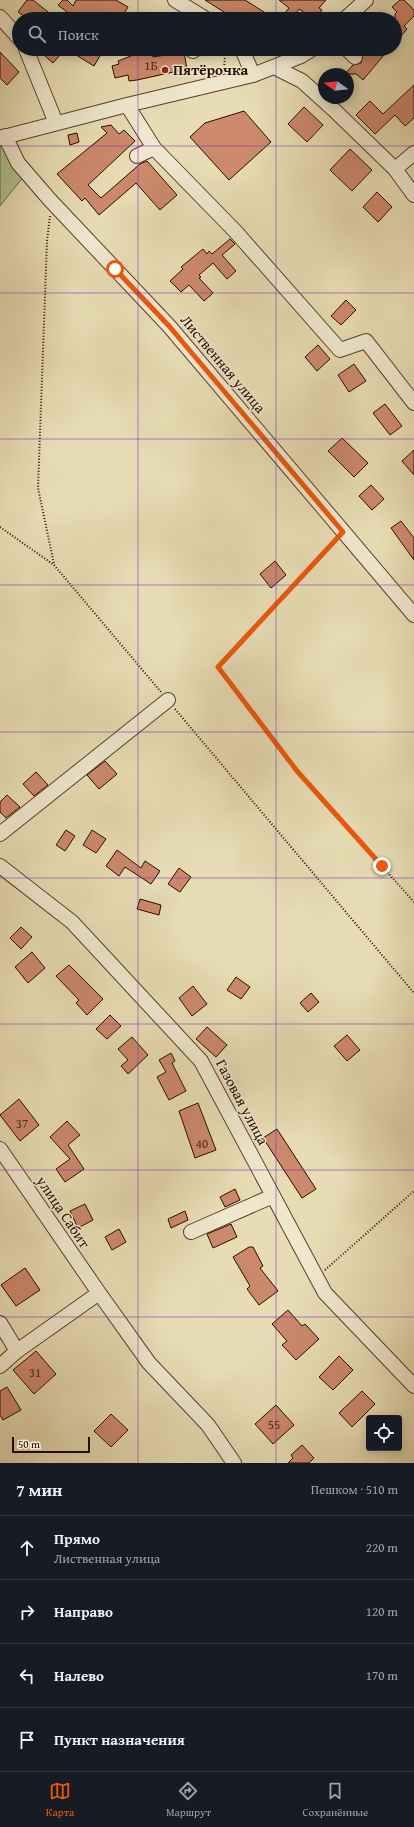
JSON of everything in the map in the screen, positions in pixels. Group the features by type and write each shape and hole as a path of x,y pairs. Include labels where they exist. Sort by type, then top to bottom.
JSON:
{"street":[{"path":"175,0 195,12"},
{"path":"352,12 366,0"},
{"path":"0,17 12,30"},
{"path":"29,56 56,123"},
{"path":"245,56 253,75"},
{"path":"3,137 127,105 253,75 301,56"},
{"path":"274,67 302,81 333,109 395,169 414,195"},
{"path":"127,105 154,148 235,231 340,350 366,341 414,403"},
{"name":"Лиственная улица","path":"3,137 18,163 50,200 169,326 414,615"},
{"path":"136,156 154,148"},
{"path":"395,169 414,153"},
{"path":"0,834 168,700"},
{"name":"Газовая улица","path":"0,866 72,922 200,1061 325,1293 414,1386"},
{"name":"улица Сабит","path":"0,1149 99,1293 150,1363 208,1425 234,1463"},
{"path":"191,1232 273,1196"},
{"path":"0,1366 17,1351 99,1293"},
{"path":"0,1323 17,1351"}],"path":[{"path":"50,200 52,207 47,241 38,488 54,565"},
{"path":"0,527 54,565 414,993"},
{"path":"343,532 218,667 297,771 414,902"},
{"path":"317,1278 414,1191"}],"green space":[{"path":"0,143 31,170 0,206"}],"building":[{"path":"27,0 33,0 48,12 18,12"},
{"path":"63,0 67,0 73,6 76,0 116,0 128,7 125,12 67,12 58,5"},
{"path":"205,0 245,0 264,12 224,12"},
{"path":"279,0 326,0 319,8 322,10 320,12 304,12 299,9 297,12 286,12 289,8"},
{"path":"400,0 404,0 414,10 414,16 404,26 407,29 402,35 402,12 397,12 392,7"},
{"path":"0,52 19,72 7,85 0,78"},
{"path":"45,56 59,56 53,63"},
{"path":"78,56 100,56 94,66"},
{"path":"131,56 185,56 187,69 129,81 128,75 115,78 112,66 119,64 118,61"},
{"path":"363,56 383,56 363,80 354,74 354,68 350,68 353,65 361,63"},
{"path":"414,85 414,118 405,126 395,115 375,134 356,115 370,101 383,114"},
{"path":"304,107 323,125 307,142 288,124"},
{"path":"244,111 271,142 229,180 190,137 205,123"},
{"path":"111,125 119,134 124,130 135,141 88,185 101,198 140,164 147,161 177,195 160,210 136,183 99,215 85,198 82,201 57,174 107,133 101,127"},
{"path":"77,133 79,142 70,145 68,135"},
{"path":"350,149 372,170 352,191 330,170"},
{"path":"377,192 392,207 378,222 363,207"},
{"path":"230,239 235,244 222,255 236,271 227,279 213,263 199,275 201,277 199,278 213,293 204,301 189,285 181,292 170,281 183,269 181,267 203,249 207,254 209,251 212,254"},
{"path":"346,300 356,310 341,325 331,316"},
{"path":"318,345 330,359 317,371 305,357"},
{"path":"354,364 366,381 349,392 338,375"},
{"path":"385,404 402,426 390,435 373,413"},
{"path":"342,438 368,463 354,477 328,451"},
{"path":"414,450 414,475 402,461"},
{"path":"371,485 384,499 372,510 359,496"},
{"path":"401,521 414,538 414,560 391,528"},
{"path":"275,561 286,575 271,588 260,574"},
{"path":"105,761 117,774 99,789 87,775"},
{"path":"36,772 48,785 34,796 23,784"},
{"path":"7,795 20,807 6,818 0,812 0,802"},
{"path":"66,830 75,836 65,851 56,845"},
{"path":"92,830 106,839 96,853 83,845"},
{"path":"117,850 141,868 145,861 160,871 151,884 125,867 119,876 106,866"},
{"path":"179,868 191,877 180,892 168,884"},
{"path":"140,899 161,905 159,915 137,909"},
{"path":"21,927 32,937 21,949 10,938"},
{"path":"32,952 45,968 28,983 15,967"},
{"path":"69,965 103,999 87,1015 76,1003 79,1000 56,976"},
{"path":"236,977 250,987 241,999 227,990"},
{"path":"193,986 207,1004 192,1016 179,998"},
{"path":"311,993 319,1002 308,1012 300,1003"},
{"path":"110,1015 121,1026 107,1039 96,1029"},
{"path":"207,1027 227,1045 216,1057 196,1039"},
{"path":"347,1035 360,1050 347,1061 334,1046"},
{"path":"132,1037 148,1055 128,1074 121,1066 128,1060 118,1049"},
{"path":"171,1053 175,1061 172,1063 186,1091 169,1100 157,1077 166,1072 159,1060"},
{"path":"19,1099 39,1125 20,1141 0,1115"},
{"path":"198,1103 216,1150 195,1158 179,1111"},
{"path":"67,1121 80,1135 68,1145 84,1169 65,1182 56,1169 70,1159 50,1137"},
{"path":"277,1129 316,1189 302,1198 263,1138"},
{"path":"235,1189 240,1200 225,1207 220,1197"},
{"path":"85,1204 93,1220 78,1228 70,1211"},
{"path":"185,1211 188,1220 171,1228 168,1219"},
{"path":"231,1224 237,1237 213,1248 207,1234"},
{"path":"119,1229 126,1242 112,1250 105,1237"},
{"path":"249,1247 253,1247 263,1266 260,1268 278,1291 259,1305 247,1289 250,1286 233,1257"},
{"path":"25,1268 40,1290 16,1306 1,1285"},
{"path":"288,1310 302,1326 305,1324 319,1339 296,1360 282,1345 287,1341 272,1324"},
{"path":"36,1351 56,1374 34,1394 13,1370"},
{"path":"339,1356 353,1370 333,1390 319,1377"},
{"path":"7,1387 21,1410 3,1420 0,1415 0,1391"},
{"path":"362,1391 375,1404 352,1427 339,1413"},
{"path":"276,1405 294,1425 273,1444 255,1424"},
{"path":"111,1414 128,1430 111,1447 94,1431"},
{"path":"302,1445 314,1458 309,1463 288,1463 293,1458 291,1455"}],"place":[{"name":"Пятёрочка","path":"165,70"}],"route":[{"path":"115,269 169,326 343,532 218,667 297,771 382,866"}]}
